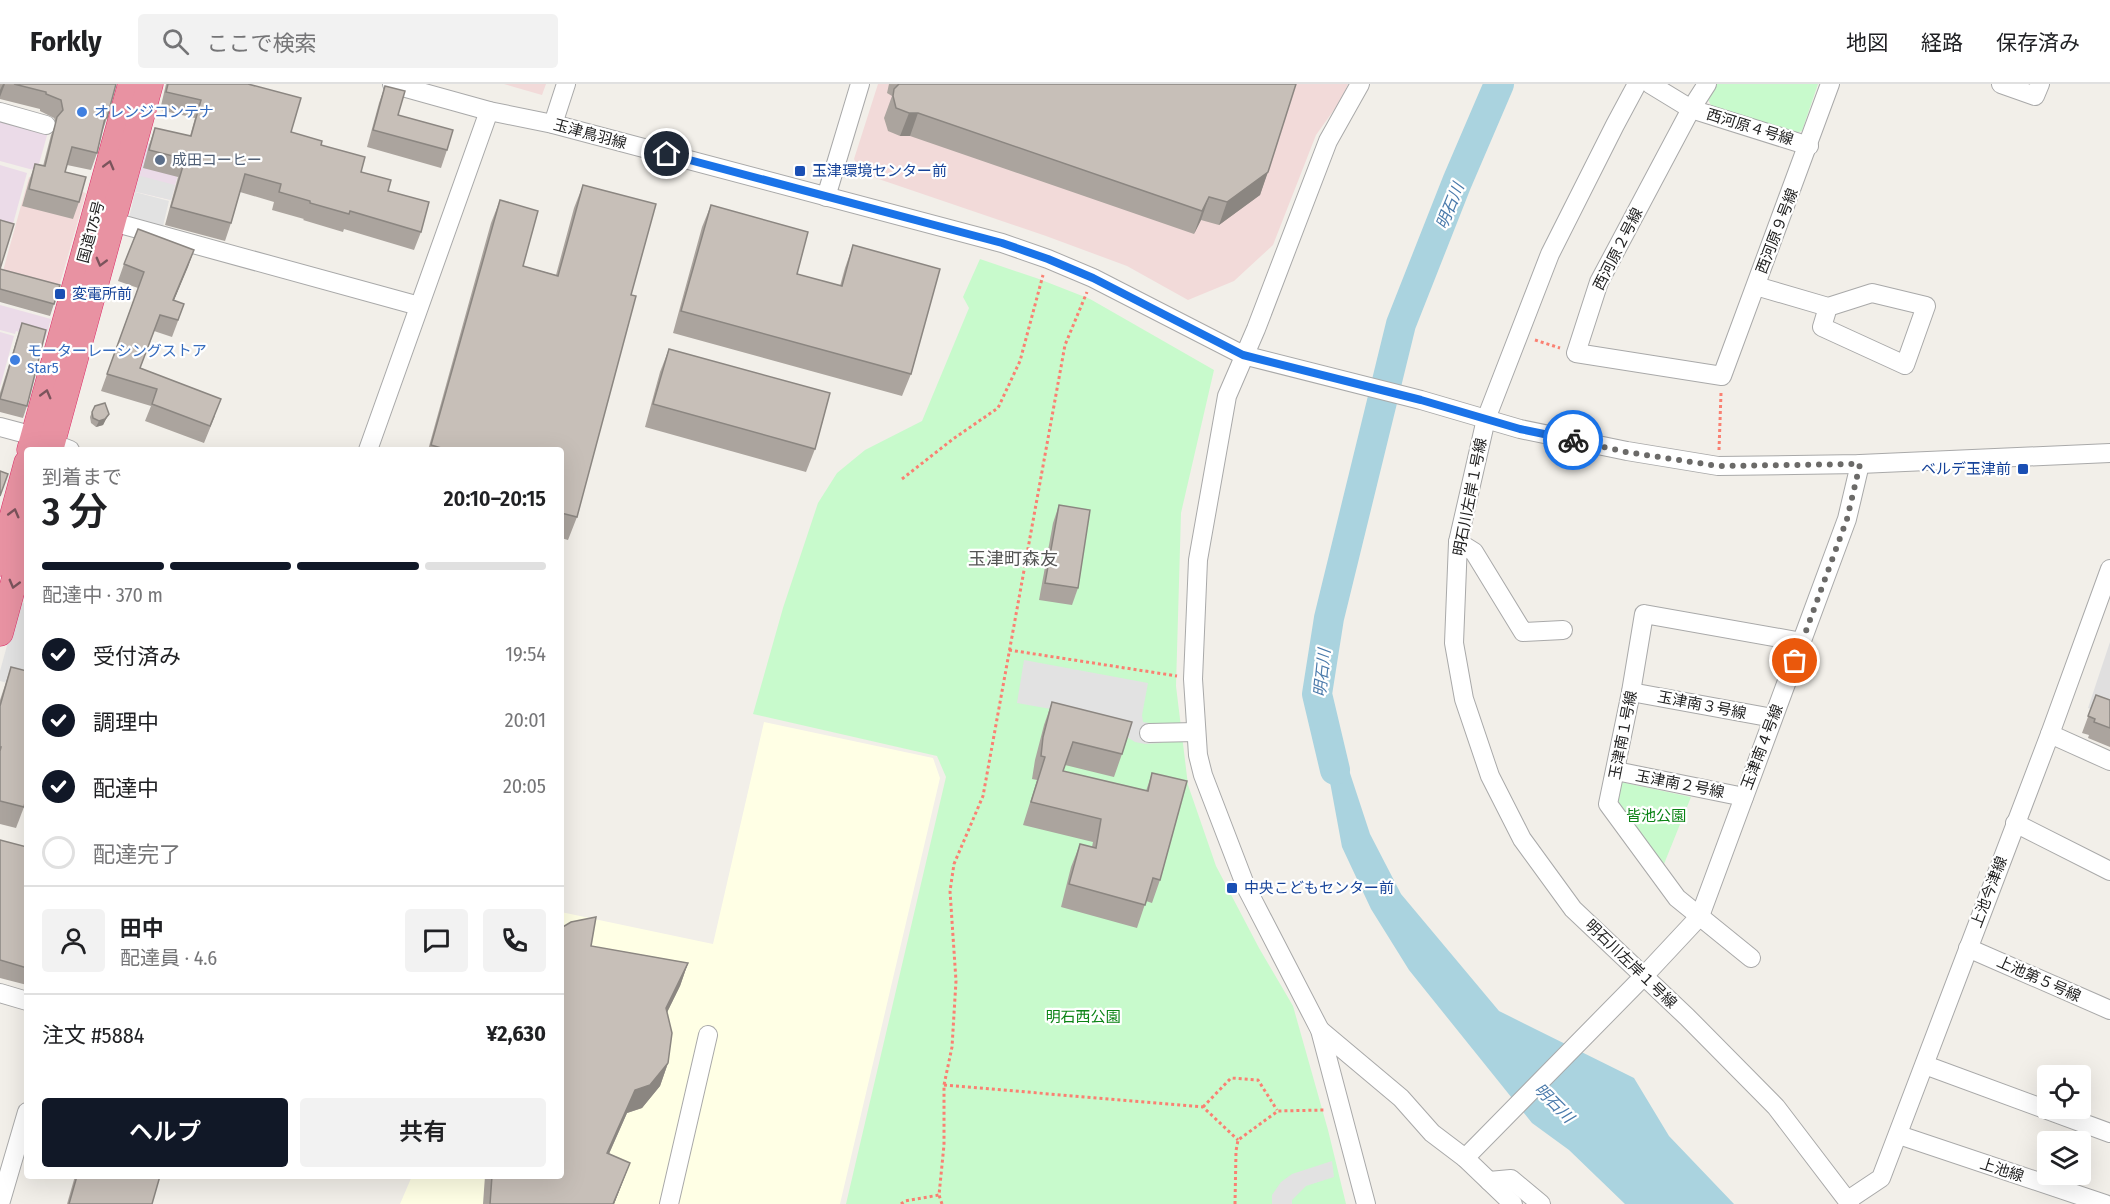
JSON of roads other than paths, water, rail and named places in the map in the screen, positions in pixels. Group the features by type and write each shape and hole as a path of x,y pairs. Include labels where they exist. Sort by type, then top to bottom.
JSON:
{"highway":[{"name":"国道175号","path":"47,446 104,219 131,84"},
{"name":"国道175号","path":"104,219 150,84"},
{"path":"0,563 24,474"},
{"path":"0,633 24,545"}],"street":[{"name":"玉津鳥羽線","path":"392,84 489,111 553,124 1002,243 1093,278 1243,355 1421,400 1520,429 1626,452 1718,466 1860,464 2110,453"},
{"path":"553,124 566,84"},
{"path":"826,197 860,84"},
{"path":"1360,84 1328,141 1256,329 1227,396 1198,560 1193,679 1198,755 1203,775 1246,887 1320,1030 1366,1204"},
{"name":"明石川左岸１号線","path":"1638,84 1550,254 1486,419 1458,542 1454,643 1464,699 1490,776 1522,839 1573,909 1687,1017 1776,1107 1849,1202"},
{"name":"西河原４号線","path":"1650,84 1691,109 1809,146"},
{"name":"西河原２号線","path":"1707,84 1691,109 1599,282 1576,353 1722,376"},
{"name":"西河原９号線","path":"1722,376 1809,146 1830,84"},
{"path":"2001,84 2035,96 2040,84"},
{"path":"369,447 489,111"},
{"path":"0,112 46,125"},
{"path":"104,219 419,306"},
{"path":"1756,286 1828,307 1872,293 1926,306 1905,365 1822,327 1828,307"},
{"path":"0,428 47,446"},
{"name":"玉津南４号線","path":"1465,1158 1700,916 1847,519 1860,464"},
{"path":"1458,542 1474,552 1522,632 1563,630"},
{"name":"上池今津線","path":"1849,1202 1881,1178 1899,1135 2110,569"},
{"name":"玉津南１号線","path":"1751,958 1677,898 1608,804 1644,614 1802,642"},
{"name":"玉津南３号線","path":"1631,692 1773,718"},
{"path":"1149,733 1196,732"},
{"path":"2050,734 2110,761"},
{"name":"玉津南２号線","path":"1616,771 1744,797"},
{"path":"2015,823 2110,872"},
{"name":"上池第５号線","path":"1968,948 2110,1010"},
{"path":"0,993 24,1000"},
{"path":"1320,1030 1401,1098 1432,1133 1465,1158 1513,1204"},
{"path":"669,1204 708,1035"},
{"path":"1925,1065 2110,1133"},
{"path":"0,1204 24,1122"},
{"name":"上池線","path":"1899,1135 2105,1204"},
{"path":"1489,1181 1511,1179 1541,1204"}],"water":[{"path":"1318,717 1347,764 1370,834 1401,894 1499,1011 1634,1078 1669,1136 1734,1204 1625,1204 1569,1150 1532,1123 1409,970 1371,909 1342,847"}],"waterway":[{"name":"明石川","path":"1335,770 1317,694 1329,618 1401,324 1457,182 1499,84"}],"place":[{"name":"オレンジコンテナ","path":"82,112"},
{"name":"成田コーヒー","path":"160,160"},
{"name":"玉津環境センター前","path":"800,171"},
{"name":"変電所前","path":"60,294"},
{"name":"モーターレーシングストア Star5","path":"15,360"},
{"name":"ベルデ玉津前","path":"2023,469"},
{"name":"中央こどもセンター前","path":"1232,888"}],"district":[{"name":"玉津町森友","path":"1013,559"}],"park label":[{"name":"皆池公園","path":"1656,816"},
{"name":"明石西公園","path":"1083,1017"}]}
